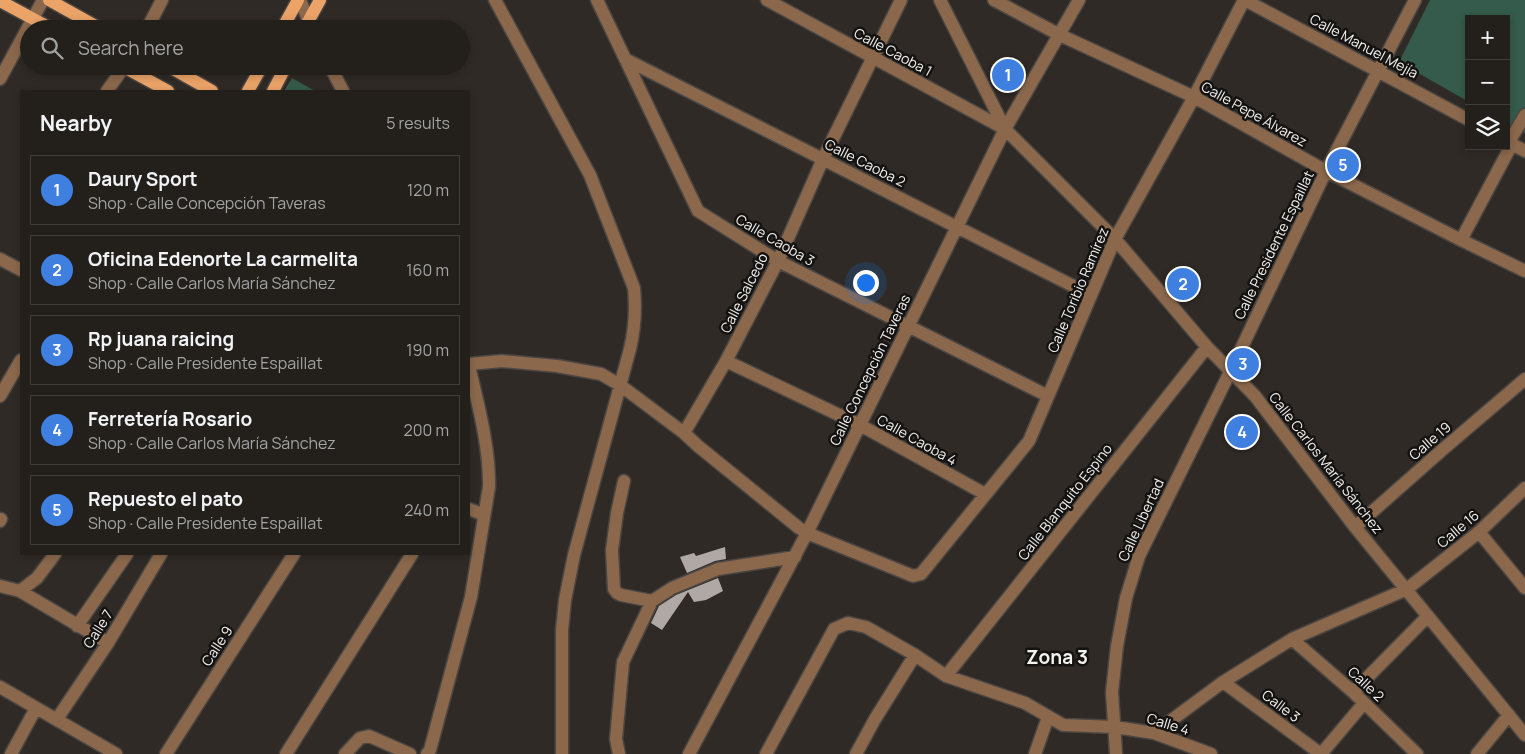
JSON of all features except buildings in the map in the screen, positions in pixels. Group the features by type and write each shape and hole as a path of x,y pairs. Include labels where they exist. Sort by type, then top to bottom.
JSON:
{"main road":[{"path":"49,0 85,20"},
{"path":"287,20 299,0"},
{"path":"311,20 320,0"},
{"path":"0,1 34,19"},
{"path":"137,75 163,90"},
{"path":"184,75 210,90"},
{"path":"249,90 257,75"},
{"path":"274,90 282,75"}],"street":[{"path":"34,19 44,0"},
{"path":"152,20 162,0"},
{"path":"299,0 306,20"},
{"path":"495,0 590,175 634,288 635,330 574,555 565,600 562,630 562,754"},
{"name":"Calle Caoba 3","path":"597,0 698,211 778,261 1048,396"},
{"name":"Calle Caoba 1","path":"767,0 1005,129"},
{"name":"Calle Salcedo","path":"684,433 726,361 778,261 823,159 901,0"},
{"name":"Calle Carlos María Sánchez","path":"940,0 1005,129 1115,239 1207,347 1255,396 1355,527 1525,735"},
{"name":"Calle Pepe Álvarez","path":"994,0 1060,35 1194,97 1326,171 1525,271"},
{"name":"Calle Concepción Taveras","path":"689,754 795,557 1005,129 1079,0"},
{"name":"Calle Manuel Mejía","path":"1245,0 1465,118"},
{"name":"Calle Toribio Ramírez","path":"807,533 913,576 921,574 1029,441 1115,239 1194,97 1245,0"},
{"name":"Calle Presidente Espaillat","path":"1231,370 1326,171 1414,0"},
{"path":"0,79 20,44"},
{"name":"Calle Caoba 2","path":"625,58 1091,295"},
{"path":"109,90 118,75"},
{"path":"335,75 342,90"},
{"path":"1510,140 1525,115"},
{"path":"1510,142 1525,150"},
{"path":"1461,240 1505,150"},
{"path":"0,259 20,269"},
{"name":"Calle Blanquito Espino","path":"946,676 1207,347"},
{"path":"470,365 502,361 557,366 601,374 620,385 684,433 807,533"},
{"name":"Calle Caoba 4","path":"726,361 860,425 985,494"},
{"path":"0,396 20,362"},
{"path":"426,754 430,750 471,597 489,478 481,420 470,370"},
{"name":"Calle Libertad","path":"1116,754 1112,692 1117,646 1126,598 1139,556 1231,370"},
{"name":"Calle 19","path":"1355,527 1525,379"},
{"path":"624,481 612,550 614,589 621,595 652,601"},
{"name":"Calle 16","path":"1154,733 1223,682 1292,639 1406,589 1479,532 1525,488"},
{"path":"470,509 484,515"},
{"path":"1479,532 1525,588"},
{"path":"20,591 37,578 53,555"},
{"path":"77,626 126,555"},
{"name":"Calle 7","path":"56,719 108,644 160,555"},
{"name":"Calle 9","path":"166,754 293,555"},
{"path":"286,754 411,555"},
{"path":"619,754 616,739 622,662 652,601 672,588 718,569 795,557"},
{"path":"0,586 20,591 108,644"},
{"path":"1353,692 1428,616"},
{"name":"Calle 4","path":"766,754 834,629 848,623 866,627 915,655 946,676 1025,703 1063,725 1115,727 1154,733 1211,754"},
{"name":"Calle 2","path":"1292,639 1353,692 1417,754"},
{"path":"856,754 875,719 915,655"},
{"name":"Calle 3","path":"1223,682 1321,754"},
{"path":"0,687 116,754"},
{"path":"1321,754 1364,703"},
{"path":"11,754 36,708"},
{"path":"1477,754 1509,716"},
{"path":"1035,754 1048,717"},
{"path":"345,754 360,738 369,736 410,754"}],"green space":[{"path":"1430,0 1525,0 1525,133 1510,125 1510,15 1465,15 1465,100 1399,62"},
{"path":"292,78 313,90 285,90"}],"place":[{"name":"Daury Sport","path":"1008,75"},
{"name":"Repuesto el pato","path":"1343,165"},
{"name":"Oficina Edenorte La carmelita","path":"1183,284"},
{"name":"Rp juana raicing","path":"1243,364"},
{"name":"Ferretería Rosario","path":"1242,432"}],"district":[{"name":"Zona 3","path":"1057,657"}]}
